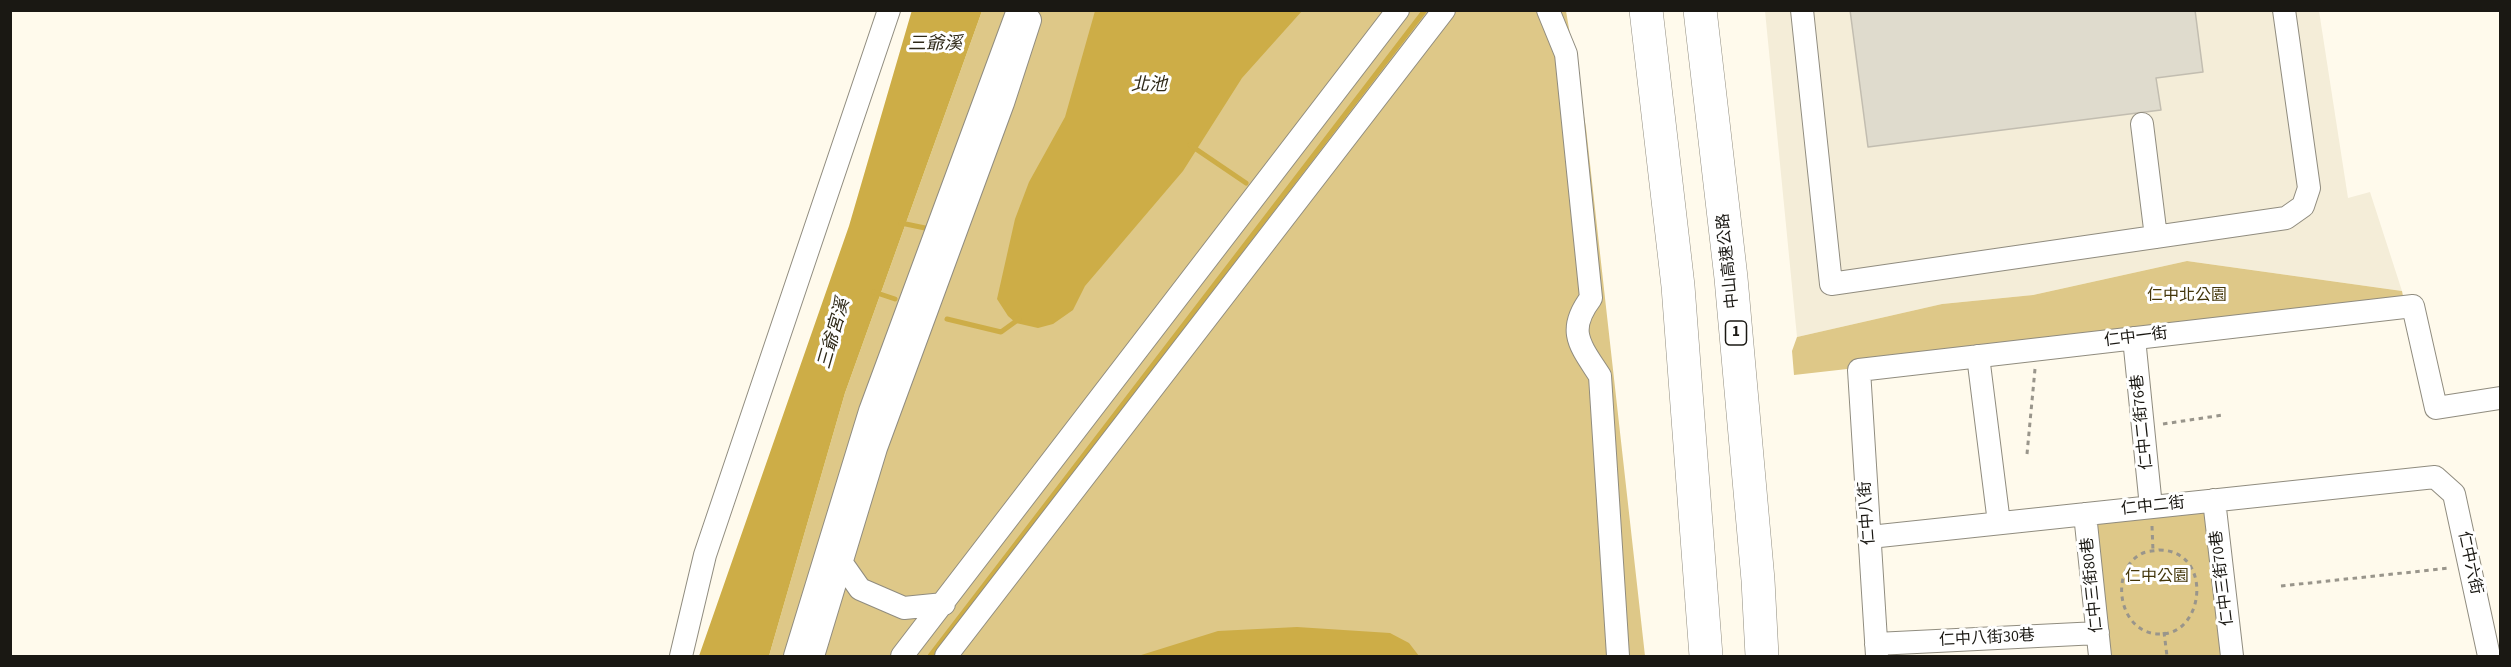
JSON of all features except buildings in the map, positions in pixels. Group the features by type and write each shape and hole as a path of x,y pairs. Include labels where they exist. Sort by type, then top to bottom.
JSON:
{"highway":[{"path":"1646,10 1678,286 1706,657"},
{"name":"中山高速公路","path":"1700,10 1731,278 1758,580 1762,657"},
{"path":"1706,10 1711,95"}],"street":[{"path":"681,657 705,555 889,10"},
{"path":"795,657 870,411 1018,10"},
{"path":"813,657 876,448 1003,103 1033,10"},
{"path":"902,657 1398,10"},
{"path":"946,657 1443,10"},
{"path":"1548,10 1566,54 1591,298 1578,315 1579,343 1600,376 1618,657"},
{"path":"1802,10 1831,284 2286,218 2303,206 2309,188 2284,10"},
{"path":"2142,124 2156,237"},
{"name":"仁中一街","path":"1859,370 2413,306 2436,408 2500,398"},
{"name":"仁中二街76巷","path":"2134,338 2151,507"},
{"path":"1978,356 1999,523"},
{"name":"仁中八街","path":"1859,370 1877,650"},
{"name":"仁中二街","path":"1870,537 2435,477"},
{"name":"仁中六街","path":"2435,477 2454,494 2489,657"},
{"name":"仁中三街70巷","path":"2214,500 2232,657"},
{"name":"仁中三街80巷","path":"2085,514 2100,657"},
{"path":"841,562 860,589 904,608 944,604"},
{"name":"仁中八街30巷","path":"1877,650 2098,633"}],"path":[{"path":"2027,454 2037,349"},
{"path":"2143,426 2223,415"},
{"path":"2172,550 2187,560 2195,577 2198,595 2195,611 2175,629 2164,632 2158,634 2139,628 2127,617 2121,600 2123,580 2140,554 2172,550"},
{"path":"2282,586 2469,566"},
{"path":"2164,632 2167,657"}],"shaded area":[{"path":"1765,11 2319,11 2348,198 2370,192 2402,291 2187,261 2033,295 1942,304 1797,337"}],"green space":[{"path":"982,11 1566,11 1586,128 1645,656 769,656 845,393"},
{"name":"仁中北公園","path":"2187,261 2402,291 2405,306 1794,375 1792,351 1797,337 1942,304 2033,295"},
{"name":"仁中公園","path":"2214,500 2232,656 2100,656 2085,514"}],"water":[{"name":"三爺溪","path":"912,10 982,11 845,393 769,656 699,656 849,226"},
{"name":"北池","path":"1095,11 1302,11 1242,78 1183,171 1085,286 1073,310 1053,324 1038,328 1016,323 1008,316 997,299 1015,219 1029,182 1065,117"},
{"path":"1297,627 1390,633 1409,643 1419,656 1138,656 1218,631"}],"waterway":[{"path":"930,656 1425,10"},
{"path":"1190,145 1246,183"},
{"path":"901,223 925,228"},
{"path":"874,292 895,299"},
{"path":"947,319 1001,332 1019,319"}],"water label":[{"name":"三爺宮溪","path":"835,334"}]}
